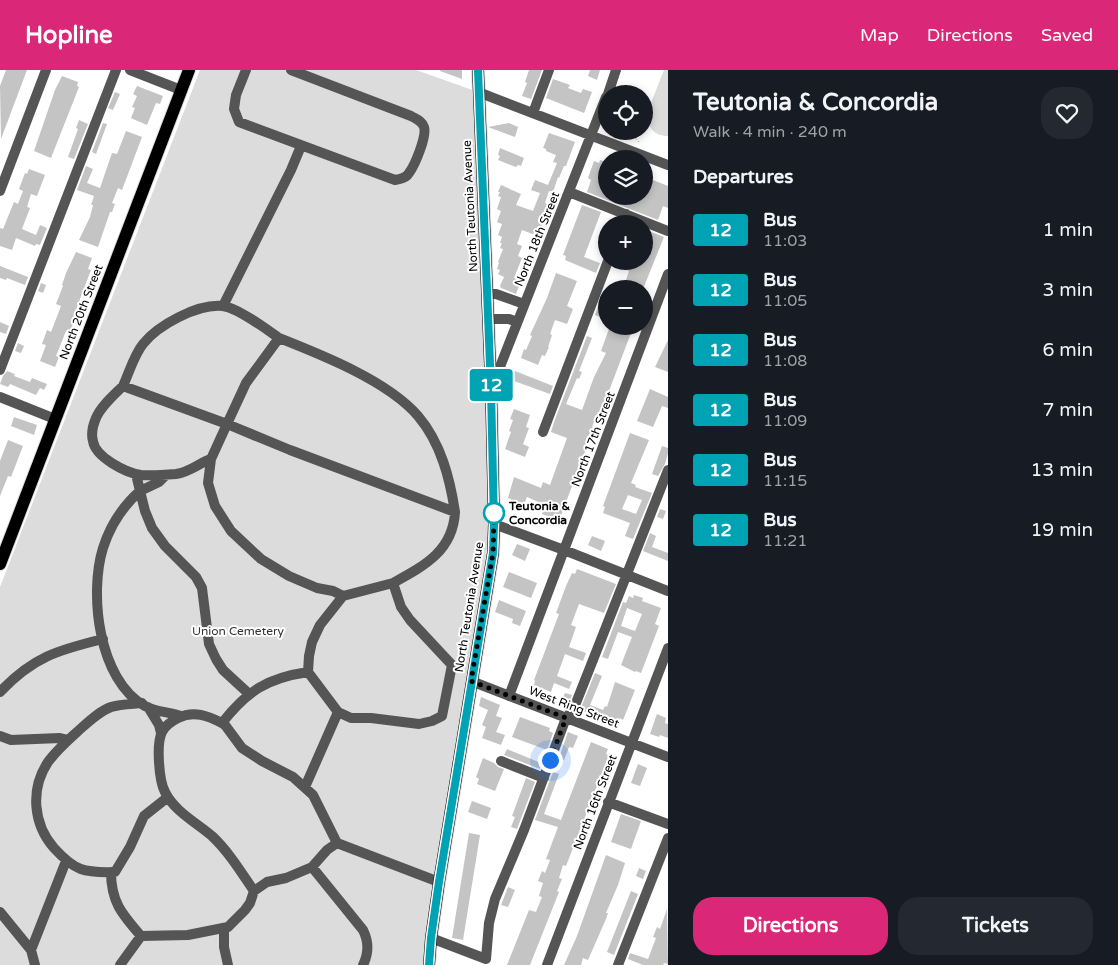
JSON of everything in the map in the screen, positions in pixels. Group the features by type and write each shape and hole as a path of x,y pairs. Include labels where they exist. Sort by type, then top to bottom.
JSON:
{"main road":[{"name":"North 20th Street","path":"0,564 189,70"},
{"name":"North Teutonia Avenue","path":"430,965 431,938 439,882 493,553 489,319 478,70"}],"street":[{"path":"0,191 46,70"},
{"path":"0,370 116,70"},
{"path":"130,70 181,90"},
{"path":"246,70 236,95 234,109 239,122 395,180 403,179 409,174 424,138 424,128 421,122 411,116 291,70"},
{"path":"533,113 549,70"},
{"path":"610,85 614,71"},
{"path":"478,92 668,165"},
{"name":"North 18th Street","path":"491,389 598,119"},
{"path":"222,306 291,170 301,146"},
{"path":"569,192 616,215"},
{"path":"653,227 668,231"},
{"path":"543,432 605,270"},
{"name":"North 17th Street","path":"509,696 668,274"},
{"path":"488,294 496,294 524,304"},
{"path":"211,459 179,474 136,474 117,467 102,456 92,442 96,416 124,386 143,344 175,318 200,309 222,306 252,319 279,338 330,358 394,395 418,416 437,446 451,485 455,512 451,537 430,560 393,583 343,596 320,625 312,642 308,672 338,712 351,718 371,718 419,724 432,721 442,716 452,664 405,614 400,607 393,583"},
{"path":"489,319 509,319 516,326"},
{"path":"279,338 246,383 211,459 208,483 215,506 231,531 261,559 289,576 317,588 333,591 343,596"},
{"path":"124,386 455,512"},
{"path":"0,397 56,419"},
{"path":"431,938 486,959 489,923 495,899 566,718 574,708 668,470"},
{"path":"136,474 145,511 152,528 165,546 196,577 202,588 209,644 216,659 223,670 248,694"},
{"path":"166,475 159,482 140,491 129,501 114,522 103,547 97,573 96,589 103,639 112,671 133,697 145,705 182,716"},
{"path":"494,524 668,591"},
{"path":"0,692 21,672 37,661 59,650 103,639"},
{"name":"North 16th Street","path":"547,965 668,648"},
{"path":"222,723 238,702 248,694 268,683 292,674 308,672"},
{"name":"West Ring Street","path":"471,681 668,757"},
{"path":"145,705 159,725 161,733 159,774 165,792 184,814 212,836 230,855 254,891"},
{"path":"145,705 111,707 98,714 68,740 48,763 40,777 36,798 37,817 41,830 48,841 66,861 83,871 115,872 130,848 144,816 168,797"},
{"path":"305,787 338,712"},
{"path":"161,733 169,723 188,714 198,714 222,723 242,748 293,777 313,795 337,843 439,882"},
{"path":"0,736 11,740 60,738 68,740"},
{"path":"501,761 544,778"},
{"path":"608,802 668,824"},
{"path":"618,965 668,838"},
{"path":"141,936 188,935 228,927 245,910 250,903 254,891 267,882 286,878 312,866 327,850 337,843"},
{"path":"31,950 66,861"},
{"path":"312,866 363,930 368,947 363,965"},
{"path":"111,872 111,891 118,905 141,936"},
{"path":"0,912 31,950 35,965"},
{"path":"224,928 224,947 228,965"},
{"path":"120,965 141,936"}],"path":[{"path":"637,140 643,146"}],"green space":[{"name":"Union Cemetery","path":"200,70 416,70 478,92 494,524 429,965 0,965 0,587"},
{"path":"664,70 668,70 668,136 663,136 653,131 653,98"}],"building":[{"path":"6,70 27,70 1,139 0,86"},
{"path":"462,70 462,79 440,71"},
{"path":"529,70 542,70 531,99 522,96"},
{"path":"590,70 600,70 597,80 588,76"},
{"path":"62,76 78,82 77,86 79,87 51,158 34,151 55,90"},
{"path":"553,79 570,85 568,88 581,93 583,89 592,92 584,113 546,98"},
{"path":"137,86 163,96 160,104 156,103 147,125 131,118 135,108 132,107 137,96 133,94"},
{"path":"115,92 120,94 113,110 108,108"},
{"path":"79,120 88,124 74,159 68,157 78,129 76,128"},
{"path":"103,123 107,124 96,154 92,152"},
{"path":"509,123 518,127 515,137 488,127"},
{"path":"126,131 142,137 122,190 118,188 112,203 115,204 112,212 110,212 98,247 79,240 90,217 94,196 77,190 86,166 93,169 87,183 100,188 112,153 117,154"},
{"path":"549,133 575,142 553,192 549,191 545,203 550,205 538,236 522,230 517,244 522,246 518,256 522,258 514,278 521,281 516,294 501,288 504,277 498,274 500,270 497,269 503,249 500,248 502,237 498,235 502,224 497,222 501,211 497,209 501,197 498,196 500,192 498,192 501,185 521,194 516,205 533,211 540,193 531,190 535,180 548,185 557,163 553,162 556,155 543,148"},
{"path":"500,148 524,158 521,166 518,165 516,167 498,160"},
{"path":"594,161 598,163 598,196 587,192 591,180 588,178"},
{"path":"29,169 45,175 37,196 31,194 27,207 30,208 22,229 36,235 40,225 47,228 40,245 36,244 35,246 16,238 12,250 0,246 0,228 3,229 14,202 18,204 23,191 19,189 25,173 27,174"},
{"path":"653,180 668,186 668,208 663,206 658,220 653,218 653,215 645,215 620,205 653,205"},
{"path":"582,205 601,212 598,215 598,220 584,257 598,262 596,273 565,260 566,256 563,255"},
{"path":"653,233 664,237 653,264"},
{"path":"76,252 92,258 88,269 91,270 72,320 74,321 70,332 66,331 56,356 59,357 55,367 40,361 46,345 42,344 47,330 51,332 61,306 56,304 66,273"},
{"path":"0,266 28,277 25,285 7,278 6,280 0,278"},
{"path":"626,270 651,270 647,280 626,280 629,271"},
{"path":"556,273 577,281 567,306 573,309 567,324 555,320 550,334 552,335 549,347 545,356 542,355 538,365 521,358 532,336 530,335"},
{"path":"41,283 46,285 43,293 38,291"},
{"path":"0,322 9,326 6,334 0,332"},
{"path":"607,335 630,335 604,404 597,414 592,427 594,428 560,518 556,517 555,519 542,514 545,505 527,497 523,507 510,502 511,499 508,498 514,477 541,488 543,482 550,485 567,438 551,432 587,336 592,338 579,371 582,372 579,379 577,378 566,404 582,410 594,377 606,353 601,351"},
{"path":"668,340 668,372 655,367"},
{"path":"18,343 24,346 21,353 15,351"},
{"path":"7,371 30,382 32,378 47,384 44,390 40,388 36,395 10,384 8,387 0,384"},
{"path":"515,371 553,386 550,394 514,381"},
{"path":"650,389 668,397 668,408 662,406 653,427 637,421"},
{"path":"514,409 530,415 526,427 529,428 523,444 529,447 525,457 505,449 511,432 509,431 513,420 510,419"},
{"path":"14,417 37,425 34,435 11,426"},
{"path":"630,433 649,440 631,483 636,485 635,487 652,493 633,539 625,536 630,523 603,513 605,507 603,506","holes":["628,495 642,500 636,514 622,509"]},
{"path":"8,440 23,446 11,477 8,476 0,496 0,461"},
{"path":"662,446 668,448 668,453 665,464 658,476 652,474"},
{"path":"660,509 666,511 663,519 657,517"},
{"path":"650,533 656,536 652,547 668,553 668,561 643,551"},
{"path":"592,536 605,541 601,551 588,545"},
{"path":"517,544 530,549 525,561 512,555"},
{"path":"577,569 616,584 604,613 579,604 571,625 576,627 569,647 586,653 583,661 565,654 557,676 572,682 569,689 554,683 551,692 534,685 534,680 559,614 556,613 566,586 572,573 575,574"},
{"path":"509,572 537,583 531,598 503,587"},
{"path":"634,595 643,598 642,601 661,608 655,624 659,626 641,673 621,665 632,637 618,632 608,659 602,657 623,602 626,603 629,596 633,598","holes":["627,608 642,614 635,631 621,626"]},
{"path":"499,600 526,611 520,626 512,623 513,619 495,612"},
{"path":"595,673 602,676 590,705 603,710 605,706 607,707 615,682 635,690 623,720 620,718 618,724 580,710"},
{"path":"565,693 572,695 569,703 562,700"},
{"path":"481,697 500,705 496,716 502,718 496,732 505,735 501,745 482,738 486,727 482,725 488,710 479,706"},
{"path":"657,714 666,718 668,738 650,734"},
{"path":"520,717 550,728 549,731 553,733 547,750 512,737"},
{"path":"568,732 578,736 573,748 569,747 564,760 559,758"},
{"path":"591,742 608,749 606,754 609,755 566,866 563,865 559,878 562,879 557,891 559,892 530,965 507,965 529,910 536,912 542,897 539,896 543,883 538,881 542,871 545,873 550,860 546,859 558,827 535,820 553,772 559,774 544,814 561,820"},
{"path":"507,749 541,763 540,769 504,755"},
{"path":"483,758 504,769 495,791 477,784 479,779 476,777"},
{"path":"638,764 647,768 640,786 631,783"},
{"path":"526,778 535,782 517,829 511,827 515,817 512,816"},
{"path":"472,801 491,808 487,819 468,812"},
{"path":"621,814 641,821 631,849 611,842"},
{"path":"469,833 480,835 463,940 452,938"},
{"path":"606,855 625,863 606,913 608,913 606,919 588,960 583,958 581,965 564,965 577,936"},
{"path":"639,868 646,871 643,879 636,876"},
{"path":"508,887 515,890 508,907 501,905"},
{"path":"631,891 638,894 614,955 607,952"},
{"path":"667,909 668,964 643,965 628,959 630,953 648,959 656,938 653,937 657,927 660,929"}],"bus line":[{"name":"12","path":"429,965 439,882 493,553 491,389 478,70"}],"place":[{"name":"Teutonia & Concordia","path":"494,513"}],"route":[{"path":"494,513 493,553 471,681 566,718 550,760"}]}
